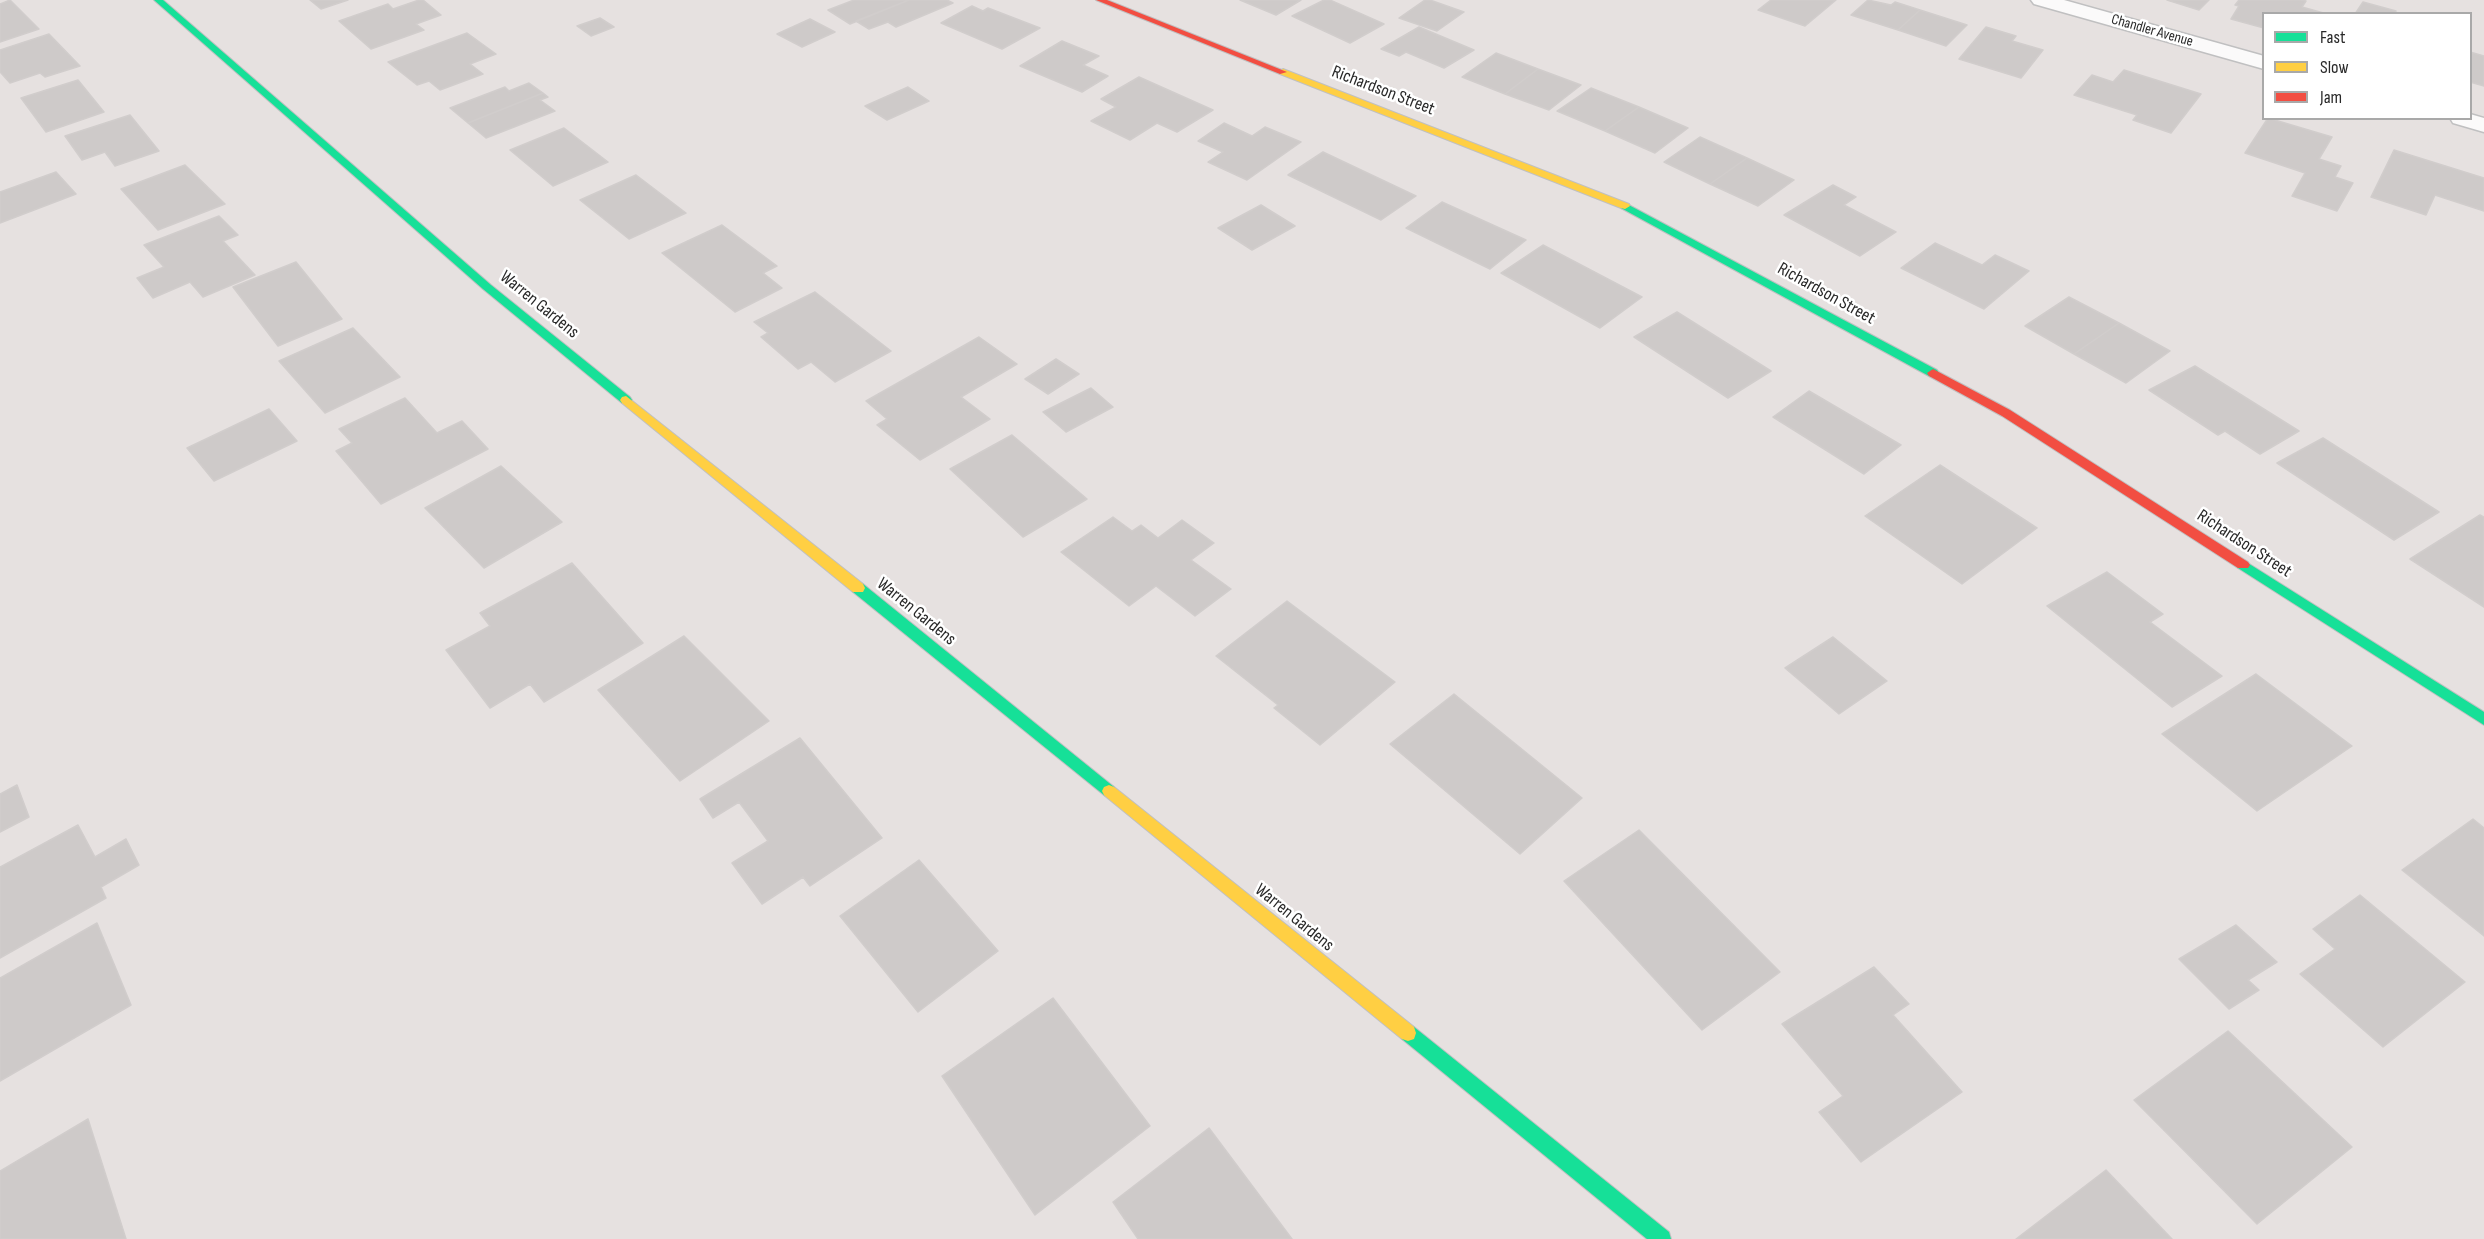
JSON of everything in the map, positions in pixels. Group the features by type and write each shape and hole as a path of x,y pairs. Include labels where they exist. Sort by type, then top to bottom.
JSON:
{"street":[{"name":"Warren Gardens","path":"158,0 487,287 1662,1239"},
{"name":"Richardson Street","path":"1100,0 1623,205 2006,413 2484,719"},
{"name":"Chandler Avenue","path":"2041,0 2262,62"},
{"path":"2468,120 2484,125"}],"building":[{"path":"10,0 39,29 0,42 0,4"},
{"path":"310,0 348,0 321,9"},
{"path":"423,0 441,15 416,24 424,30 371,49 339,21 388,4 393,9"},
{"path":"854,0 909,0 850,24 828,10"},
{"path":"909,0 947,0 953,3 896,27 888,22 869,29 856,21"},
{"path":"1240,0 1301,0 1276,15"},
{"path":"1324,0 1330,0 1384,24 1350,43 1292,16"},
{"path":"1425,0 1464,12 1437,31 1399,18"},
{"path":"1771,0 1836,0 1805,26 1758,10"},
{"path":"1868,0 1891,5 1895,2 1920,10 1898,30 1851,15"},
{"path":"2167,0 2209,0 2199,10"},
{"path":"2239,0 2301,0 2306,1 2302,7 2320,12 2262,12 2262,27 2231,19 2239,6 2235,5"},
{"path":"2363,2 2396,11 2396,12 2356,12"},
{"path":"972,6 983,11 988,8 1040,28 1002,49 941,23"},
{"path":"1920,10 1967,25 1946,46 1898,30"},
{"path":"600,18 614,27 591,36 577,26"},
{"path":"810,19 835,32 802,47 777,34"},
{"path":"1419,27 1474,50 1444,68 1406,52 1399,56 1381,49"},
{"path":"1986,27 2016,36 2012,41 2043,50 2021,78 1959,59"},
{"path":"467,33 496,54 470,64 483,74 440,90 429,81 417,85 388,62"},
{"path":"49,34 80,66 45,77 40,73 10,83 0,72 0,50"},
{"path":"1062,41 1099,56 1083,65 1108,76 1082,92 1020,66"},
{"path":"1496,53 1538,69 1505,94 1462,77"},
{"path":"2472,53 2484,56 2484,86 2472,83"},
{"path":"1538,69 1581,85 1549,110 1505,94"},
{"path":"2124,70 2201,94 2171,133 2133,120 2137,115 2074,95 2092,75 2113,82"},
{"path":"1139,77 1213,110 1177,132 1157,123 1130,140 1091,121 1116,107 1101,99"},
{"path":"78,80 104,112 46,132 21,98"},
{"path":"529,83 543,93 468,123 450,108 505,87 509,91"},
{"path":"908,87 929,101 887,120 865,106"},
{"path":"1591,88 1639,107 1605,131 1557,111"},
{"path":"543,93 548,97 540,100 555,111 486,138 468,123"},
{"path":"1639,107 1688,128 1655,153 1605,131"},
{"path":"130,115 159,151 115,166 105,152 82,160 65,136"},
{"path":"2267,120 2275,120 2332,137 2319,159 2341,166 2335,177 2353,183 2337,211 2292,196 2305,173 2245,153"},
{"path":"1224,123 1252,136 1265,127 1301,142 1247,180 1208,162 1223,152 1198,141"},
{"path":"564,128 608,162 553,186 510,150"},
{"path":"1700,137 1747,158 1710,184 1664,162"},
{"path":"2394,150 2484,178 2484,211 2435,195 2426,215 2371,197"},
{"path":"1323,152 1416,196 1381,220 1288,175"},
{"path":"1747,158 1794,180 1758,206 1710,184"},
{"path":"185,165 225,204 158,230 121,189"},
{"path":"56,172 76,194 0,223 0,192"},
{"path":"636,175 686,213 629,239 580,200"},
{"path":"1833,185 1856,197 1844,205 1896,232 1860,256 1784,215"},
{"path":"1442,202 1526,240 1490,269 1406,228"},
{"path":"1261,205 1295,226 1252,250 1218,228"},
{"path":"219,216 238,235 223,241 255,275 203,297 190,282 153,298 137,278 164,267 144,245"},
{"path":"722,225 777,266 763,273 782,288 735,312 662,253"},
{"path":"1935,243 1982,265 1995,255 2029,271 1984,309 1901,268"},
{"path":"1543,245 1642,297 1600,328 1501,273"},
{"path":"296,262 342,319 278,346 233,287"},
{"path":"815,292 891,351 835,382 811,362 798,369 761,337 768,333 754,322"},
{"path":"2069,297 2119,323 2074,354 2025,326"},
{"path":"1677,312 1771,371 1728,398 1634,337"},
{"path":"2119,323 2170,351 2126,383 2074,354"},
{"path":"353,328 400,377 325,413 279,361"},
{"path":"979,337 1017,364 961,397 990,419 920,460 877,425 887,419 866,401"},
{"path":"1056,359 1079,374 1048,394 1025,379"},
{"path":"2195,366 2299,431 2260,454 2225,431 2218,435 2149,390"},
{"path":"1091,388 1113,407 1066,432 1043,412"},
{"path":"1809,391 1901,445 1864,474 1773,417"},
{"path":"405,398 437,433 462,421 488,449 381,504 336,451 352,443 339,429"},
{"path":"269,409 297,441 214,481 187,448"},
{"path":"1012,435 1087,499 1023,537 950,469"},
{"path":"2323,438 2439,512 2394,540 2277,463"},
{"path":"1940,465 2037,528 1962,584 1865,516"},
{"path":"501,466 562,522 484,568 425,508"},
{"path":"2480,515 2484,517 2484,607 2410,559"},
{"path":"1113,517 1132,531 1141,525 1158,538 1182,520 1214,543 1191,560 1231,589 1195,616 1156,586 1129,606 1061,552"},
{"path":"572,563 643,643 544,702 530,684 490,708 446,650 490,626 480,613"},
{"path":"2107,572 2163,614 2150,622 2222,676 2172,707 2047,606"},
{"path":"1287,601 1395,682 1320,745 1274,708 1278,705 1216,656"},
{"path":"684,636 769,721 680,781 598,690"},
{"path":"1833,637 1887,681 1839,714 1785,668"},
{"path":"2256,674 2352,746 2257,811 2162,734"},
{"path":"1454,694 1582,798 1520,854 1390,744"},
{"path":"800,738 882,838 810,886 803,877 762,904 732,863 768,841 739,802 713,818 700,799"},
{"path":"17,785 29,817 0,832 0,794"},
{"path":"2473,819 2484,828 2484,936 2402,870"},
{"path":"78,825 95,857 126,839 139,865 101,887 106,898 0,958 0,867"},
{"path":"1639,830 1780,972 1702,1030 1564,881"},
{"path":"919,860 998,951 918,1012 840,916"},
{"path":"2360,895 2465,982 2383,1047 2300,974 2335,949 2313,929"},
{"path":"97,923 131,1005 0,1081 0,978"},
{"path":"2236,925 2277,962 2248,980 2259,990 2229,1009 2179,959"},
{"path":"1874,967 1909,1004 1893,1015 1962,1092 1861,1162 1819,1112 1843,1096 1782,1024"},
{"path":"1053,998 1150,1126 1035,1215 942,1076"},
{"path":"2228,1031 2352,1147 2257,1224 2134,1100"},
{"path":"88,1119 126,1239 0,1239 0,1171"},
{"path":"1209,1128 1292,1239 1138,1239 1113,1202"},
{"path":"2106,1170 2172,1239 2016,1239"}],"traffic: fast":[{"path":"158,0 487,287 626,400"},
{"path":"1625,206 1933,373"},
{"path":"2243,565 2484,719"},
{"path":"858,588 1109,791"},
{"path":"1408,1033 1662,1239"}],"traffic: slow":[{"path":"1283,72 1625,206"},
{"path":"626,400 858,588"},
{"path":"1109,791 1408,1033"}],"traffic: jam":[{"path":"1100,0 1283,72"},
{"path":"1933,373 2006,413 2243,565"}]}
